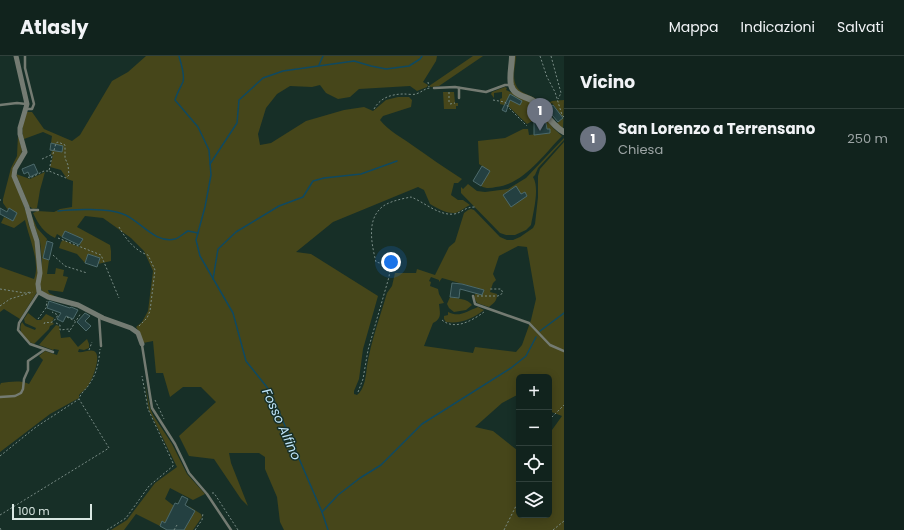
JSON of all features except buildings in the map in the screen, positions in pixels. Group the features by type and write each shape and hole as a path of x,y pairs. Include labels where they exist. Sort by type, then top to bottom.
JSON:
{"street":[{"path":"16,56 26,106 20,128 20,134 25,152 15,169 14,176 27,207 37,241 40,273 38,292 48,297 78,305 99,316 134,330 138,333 142,344"},
{"path":"512,56 511,85 517,93 536,103 552,124 564,132"}],"lane":[{"path":"0,105 17,103 32,109 34,104 25,68 25,56"},
{"path":"434,88 448,87 486,92 504,85 511,85"},
{"path":"459,88 459,98"},
{"path":"30,210 38,210"},
{"path":"38,292 19,323 18,330 30,344 53,352"},
{"path":"473,296 473,301 475,304 530,323 550,345 564,351"},
{"path":"99,316 101,346"},
{"path":"142,344 152,408 175,444 189,473 208,496 231,530"},
{"path":"0,397 16,396 22,393 24,379 28,370 28,361 44,350"}],"path":[{"path":"540,56 547,78 558,99 562,115 564,117"},
{"path":"552,56 561,93 558,99"},
{"path":"428,82 429,88"},
{"path":"448,87 449,104 455,103"},
{"path":"374,109 382,99 387,96 397,94 416,94 424,89 434,88"},
{"path":"493,100 506,101 509,108 527,126"},
{"path":"28,177 30,178 44,171 49,171 66,178 69,175 68,165 65,158 65,145 58,142 56,143 48,167 50,170 49,171"},
{"path":"42,159 52,155"},
{"path":"358,392 363,379 368,350 390,269 387,265 376,262 372,241 372,228 379,209 389,203 411,197 434,209 448,214 454,214 466,208 475,207"},
{"path":"119,227 126,239 143,253 148,255 155,270 150,311 141,326 134,330"},
{"path":"58,238 101,255 119,298"},
{"path":"53,255 66,266 88,273"},
{"path":"0,289 25,293 38,292"},
{"path":"473,296 498,296 503,293 501,289 489,289"},
{"path":"0,306 10,299 38,292"},
{"path":"38,319 46,308 45,305 48,297"},
{"path":"56,323 60,325 60,330 69,329 69,332 83,310 77,307 78,305"},
{"path":"442,320 444,322 459,324 472,320 488,309"},
{"path":"44,324 45,322 53,322 58,315 52,312"},
{"path":"67,317 75,322"},
{"path":"89,350 92,342"},
{"path":"0,456 36,427 80,399 80,396 91,383 99,364 101,346"},
{"path":"107,530 126,518 149,486 173,466 174,463 148,409 142,372"},
{"path":"0,515 109,448 80,399"},
{"path":"155,399 165,422"},
{"path":"552,417 564,405"},
{"path":"208,496 214,493 238,530"},
{"path":"504,530 516,506"},
{"path":"194,530 202,520 203,514"},
{"path":"553,530 564,521"},
{"path":"174,530 177,525"}],"shaded area":[{"path":"146,56 437,56 436,61 423,82 428,85 427,87 417,91 410,86 359,89 350,97 338,99 326,93 320,85 312,87 290,86 277,94 266,108 258,134 260,145 271,143 306,121 344,110 364,107 373,111 386,100 398,97 409,97 412,100 411,107 383,116 380,120 395,134 462,179 458,183 454,183 451,195 470,205 455,213 445,212 430,204 424,190 418,187 333,222 296,252 311,254 378,296 363,349 359,379 354,391 354,394 357,395 362,389 366,378 373,338 387,293 392,286 395,273 416,273 417,269 435,275 449,247 455,242 464,213 471,209 474,210 500,237 507,240 513,240 520,237 533,228 535,224 538,197 538,176 540,169 564,142 564,530 284,530 280,522 277,497 265,469 265,457 259,453 229,453 231,463 248,506 241,499 214,459 189,456 179,436 216,402 201,387 183,387 170,397 163,373 156,373 153,341 143,343 140,333 136,327 142,322 148,311 153,271 144,251 131,238 103,218 85,216 77,227 110,245 111,261 98,264 100,258 88,254 85,263 77,254 59,248 63,240 79,247 82,239 66,231 62,237 57,234 55,238 42,228 33,213 37,211 54,212 60,209 72,207 73,181 67,179 61,170 50,167 53,156 51,154 52,151 50,150 52,136 43,132 24,139 22,128 27,112 32,112 44,129 72,141 80,135 112,81 128,72","holes":["518,246 527,247 536,299 531,320 522,345 516,352 475,347 473,353 424,346 433,323 439,318 439,304 444,303 438,289 430,286 431,282 429,281 431,277 439,280 439,282 442,278 477,288 474,297 477,303 489,307 495,302 497,296 497,294 490,292 493,283 496,280 493,274 499,256"]},
{"path":"473,56 483,56 439,86 429,86"},
{"path":"514,56 516,56 514,73 515,83 521,91 536,99 544,106 552,101 564,100 563,129 556,124 563,118 552,103 544,108 519,92 513,86"},
{"path":"505,87 507,88 506,90 531,101 541,111 534,120 527,124 508,106 500,104 502,92 494,93 494,98 491,94 492,92"},
{"path":"443,92 454,92 455,103 458,103 456,109 444,109"},
{"path":"542,113 553,128 562,136 533,167 516,180 506,185 492,188 481,186 482,166 479,164 478,141 505,138 523,129 528,129 529,135 549,133 550,129 547,129 546,123 535,122"},
{"path":"18,135 22,150 21,156 14,165 12,173 35,240 38,274 36,285 37,292 20,319 4,309 0,312 0,267 34,279 36,272 35,257 25,220 14,228 1,223 4,217 13,221 17,213 9,209 8,210 3,203 3,199 11,168 17,156"},
{"path":"564,138 564,140 538,168 533,177 536,187 536,194 531,225 526,230 515,235 500,233 461,193 461,187 463,189 468,184 477,191 485,192 508,189 526,178"},
{"path":"45,172 37,208 33,209 29,206 16,174 30,179"},
{"path":"31,214 37,228 47,239 43,258 49,260 47,274 55,274 56,268 64,270 63,276 68,277 63,292 48,290 49,293 63,300 49,296 42,291 40,285 42,261 40,241 30,215"},
{"path":"450,297 465,300 472,305 466,310 454,312 447,304"},
{"path":"478,307 484,310 466,320 446,322 444,319 444,316 448,315 448,312 452,314 460,314"},
{"path":"28,313 37,320 41,320 46,314 54,318 52,322 54,324 50,326 49,329 34,344 25,338 20,329 22,322 25,326 35,330 36,328 25,323 24,319"},
{"path":"56,325 59,326 61,338 70,337 78,347 87,339 89,348 84,350 79,349 78,352 94,351 96,353 97,362 93,377 87,387 79,395 79,398 50,414 0,452 0,385 1,383 15,382 29,384 43,360 39,356 45,351 57,355 59,350 53,350 39,345"},
{"path":"145,383 150,408 153,415 172,444 187,474 205,494 193,500 170,488 165,499 174,506 165,523 162,522 160,526 136,514 124,530 111,530 127,520 155,483 177,467 149,410"},
{"path":"189,507 201,514 202,517 193,530 184,530 195,511"}],"waterway":[{"name":"Fosso Alfino","path":"179,56 184,76 175,100 198,127 209,150 211,175 205,207 196,240 200,256 233,313 246,361 270,391 322,512 328,530"},
{"path":"319,65 323,56"},
{"path":"210,164 237,123 239,100 263,78 283,71 354,61 386,69 409,66 422,56"},
{"path":"213,279 218,249 236,232 279,206 303,197 313,181 324,178 361,174 397,161"},
{"path":"58,211 91,210 117,212 129,217 154,235 167,240 175,239 188,231 198,233"},
{"path":"540,331 564,313"},
{"path":"322,512 338,495 360,478 381,465 422,424 511,368 526,356 536,337"}],"place":[{"name":"San Lorenzo a Terrensano","path":"540,131"}]}
